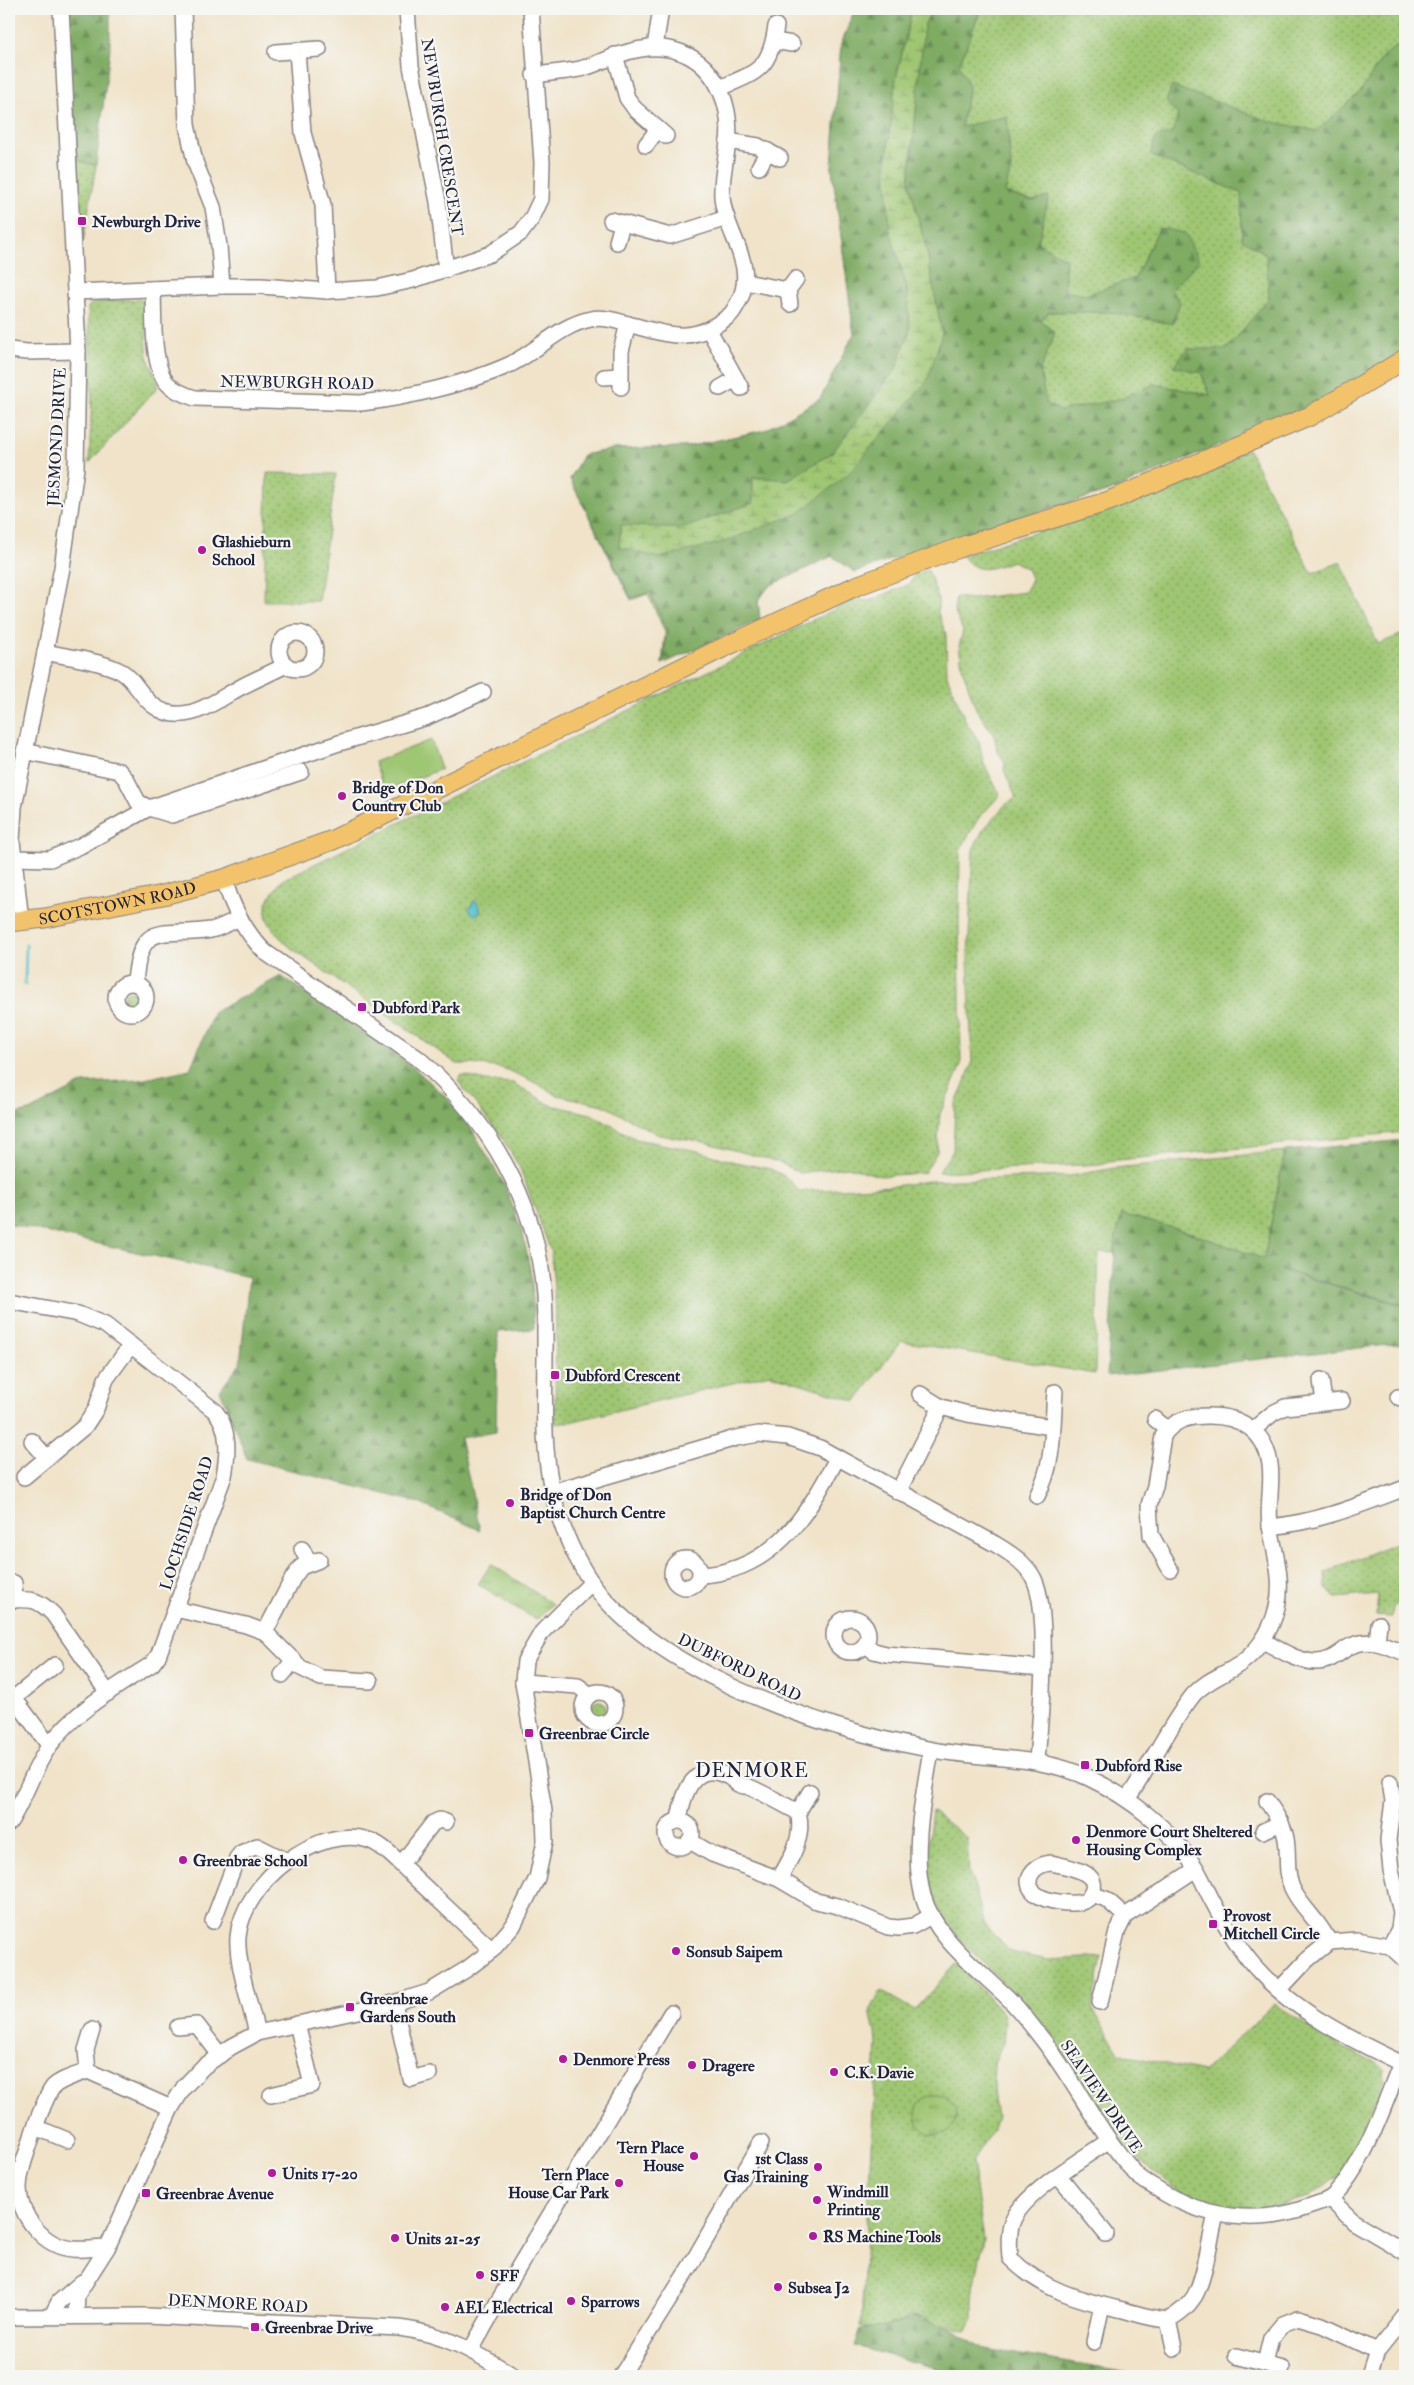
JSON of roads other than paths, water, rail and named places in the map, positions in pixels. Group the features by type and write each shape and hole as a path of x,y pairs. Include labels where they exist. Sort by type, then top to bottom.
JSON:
{"main road":[{"name":"SCOTSTOWN ROAD","path":"15,922 163,895 224,879 342,836 714,652 856,586 967,544 1109,501 1310,416 1405,359"}],"street":[{"name":"JESMOND DRIVE","path":"15,922 14,807 19,753 45,652 66,540 76,468 78,351 61,9"},
{"path":"183,9 187,125 195,162 212,207 220,246 222,286"},
{"name":"NEWBURGH CRESCENT","path":"407,9 411,66 438,202 446,270"},
{"path":"75,292 222,286 261,286 327,291 377,288 414,280 490,254 521,233 532,218 540,199 542,162 534,75 531,9"},
{"path":"655,47 661,9"},
{"path":"720,88 756,72 765,63 775,34 792,44"},
{"path":"534,75 582,69 615,55 635,49 655,47 688,56 700,63 720,88 728,114 728,141 723,170 722,198 741,252 745,282 792,291"},
{"path":"276,52 319,49"},
{"path":"297,50 303,133 323,205 327,291"},
{"path":"615,55 627,98 662,133 646,145"},
{"path":"728,141 758,146 774,155 759,167"},
{"path":"617,242 617,222 670,236 728,218"},
{"name":"NEWBURGH ROAD","path":"153,289 156,353 160,370 166,383 179,392 195,398 361,402 384,400 444,385 510,364 534,351 569,326 593,318 678,336 709,330 732,313 745,282"},
{"path":"604,378 621,381 621,351 628,324"},
{"path":"709,330 739,384 720,388"},
{"path":"9,350 27,352 78,351"},
{"path":"45,652 112,668 123,673 155,707 176,714 184,714 211,706 240,687 286,665"},
{"path":"14,858 50,859 80,846 149,808 339,743 427,717 483,692"},
{"path":"19,753 119,771 126,779 138,802 149,808 176,814 301,772"},
{"name":"DUBFORD ROAD","path":"224,879 240,918 251,938 265,952 419,1059 442,1079 478,1120 505,1163 527,1215 541,1270 545,1332 544,1427 546,1460 558,1518 570,1546 591,1583 625,1620 658,1645 696,1668 788,1711 876,1738 931,1750 1037,1761 1074,1771 1127,1800 1167,1835 1196,1869 1234,1940 1256,1967 1279,1990 1335,2030 1403,2064"},
{"path":"135,983 137,962 143,945 151,937 163,932 210,930 240,918"},
{"name":"LOCHSIDE ROAD","path":"9,1301 78,1314 105,1325 210,1407 218,1415 227,1440 224,1476 158,1656 152,1664 108,1693 64,1728 49,1745 9,1823"},
{"path":"24,1478 85,1426 92,1417 106,1379 131,1345"},
{"path":"1321,1380 1324,1402"},
{"path":"1037,1496 1050,1484 1054,1392"},
{"path":"920,1394 941,1407 994,1420 1052,1427"},
{"path":"1254,1429 1273,1413 1285,1407 1342,1401"},
{"path":"898,1492 941,1407"},
{"path":"1127,1800 1196,1692 1207,1682 1239,1664 1252,1654 1263,1641 1277,1608 1280,1592 1279,1576 1268,1511 1270,1466 1267,1450 1254,1429 1232,1419 1206,1416 1187,1418 1167,1429 1159,1451 1157,1475 1149,1505 1151,1535 1170,1569"},
{"path":"1155,1419 1167,1429"},
{"path":"552,1492 736,1438 759,1434 801,1440 995,1544 1012,1554 1034,1579 1043,1607 1037,1761"},
{"path":"32,1441 46,1458"},
{"path":"700,1575 722,1574 751,1562 783,1539 808,1512 837,1458"},
{"path":"1270,1527 1300,1524 1337,1515 1405,1488"},
{"path":"265,1632 301,1566 314,1562 302,1549"},
{"path":"14,1583 12,1600 37,1600 53,1614 108,1693"},
{"path":"76,2315 77,2295 107,2248 170,2108 184,2087 203,2067 220,2054 257,2033 394,2003 429,1992 467,1969 492,1950 513,1926 537,1878 545,1841 544,1811 523,1682 525,1661 542,1632 591,1583"},
{"path":"175,1609 246,1625 265,1632 302,1668 321,1678 370,1681"},
{"path":"1377,1642 1379,1624"},
{"path":"1263,1641 1301,1660 1313,1662 1329,1660 1349,1647 1371,1641 1405,1653"},
{"path":"865,1645 874,1651 886,1654 1042,1668"},
{"path":"282,1675 294,1660"},
{"path":"49,1745 14,1698 55,1665"},
{"path":"523,1682 578,1686 590,1695"},
{"name":"SEAVIEW DRIVE","path":"931,1750 918,1862 923,1895 931,1916 950,1940 1010,2000 1041,2037 1108,2141 1136,2176 1169,2197 1216,2215 1236,2217 1278,2215 1330,2199 1352,2175 1403,2064"},
{"path":"679,1820 681,1804 694,1778 702,1773 713,1772 728,1777 738,1784 798,1812 801,1822 799,1834 792,1857 779,1879"},
{"path":"1390,1782 1399,1802 1388,1840 1391,1870 1401,1912 1399,1929 1390,1946"},
{"path":"798,1812 810,1792"},
{"path":"1267,1801 1281,1823 1286,1836 1287,1870 1293,1890 1323,1927 1329,1942"},
{"path":"401,1864 432,1823 440,1820 446,1822"},
{"path":"679,1820 690,1826 692,1833 690,1841 685,1846 678,1847 672,1845 667,1840 666,1833 668,1826 679,1820"},
{"path":"1263,1831 1281,1823"},
{"path":"257,2033 238,1951 238,1936 243,1916 264,1883 287,1860 316,1845 348,1837 377,1844 401,1864 492,1950"},
{"path":"690,1841 712,1854 779,1879 816,1901 844,1908 888,1927 912,1926 931,1916"},
{"path":"213,1921 234,1864 241,1853 257,1846 287,1860"},
{"path":"1100,2002 1115,1940 1125,1916 1196,1869"},
{"path":"1091,1894 1106,1900 1125,1916"},
{"path":"1279,1990 1307,1960 1329,1942 1357,1940 1390,1946 1405,1960"},
{"path":"394,2003 411,2079 429,2074"},
{"path":"471,2350 671,2013"},
{"path":"178,2027 197,2024 220,2054"},
{"path":"270,2095 312,2085 297,2024"},
{"path":"88,2071 86,2050 92,2030"},
{"path":"107,2248 71,2249 55,2244 35,2229 21,2203 19,2189 20,2172 35,2127 53,2087 69,2078 88,2071 170,2108"},
{"path":"35,2127 67,2140"},
{"path":"1108,2141 1035,2193 1012,2221 1009,2242 1003,2261 1023,2271 1044,2286 1069,2297 1143,2317 1168,2320 1183,2310 1194,2297 1199,2286 1216,2215"},
{"path":"621,2376 691,2265 761,2143"},
{"path":"1059,2176 1106,2234"},
{"path":"1330,2199 1354,2222 1405,2252"},
{"path":"52,2315 59,2302 89,2276"},
{"path":"1094,2342 1102,2305"},
{"name":"DENMORE ROAD","path":"9,2317 52,2315 147,2316 399,2328 436,2334 471,2350 514,2376"},
{"path":"1369,2376 1377,2351 1405,2316"},
{"path":"1265,2363 1271,2338 1283,2324 1298,2318 1322,2325 1377,2351"},
{"path":"1168,2320 1174,2348"},
{"path":"1236,2356 1282,2368"}],"water":[{"path":"475,900 480,907 480,913 474,915 469,910"}],"waterway":[{"path":"25,984 26,945"}],"place":[{"name":"Newburgh Drive","path":"82,221"},
{"name":"Glashieburn School","path":"202,550"},
{"name":"Bridge of Don Country Club","path":"342,796"},
{"name":"Dubford Park","path":"362,1007"},
{"name":"Dubford Crescent","path":"555,1375"},
{"name":"Bridge of Don Baptist Church Centre","path":"510,1503"},
{"name":"Greenbrae Circle","path":"529,1733"},
{"name":"Dubford Rise","path":"1085,1765"},
{"name":"Denmore Court Sheltered Housing Complex","path":"1076,1840"},
{"name":"Greenbrae School","path":"183,1860"},
{"name":"Provost Mitchell Circle","path":"1213,1924"},
{"name":"Sonsub Saipem","path":"676,1951"},
{"name":"Greenbrae Gardens South","path":"350,2007"},
{"name":"Denmore Press","path":"563,2059"},
{"name":"Dragere","path":"692,2065"},
{"name":"C.K. Davie","path":"834,2072"},
{"name":"Tern Place House","path":"694,2156"},
{"name":"1st Class Gas Training","path":"818,2167"},
{"name":"Units 17-20","path":"272,2173"},
{"name":"Tern Place House Car Park","path":"619,2183"},
{"name":"Greenbrae Avenue","path":"146,2193"},
{"name":"Windmill Printing","path":"817,2200"},
{"name":"RS Machine Tools","path":"813,2236"},
{"name":"Units 21-25","path":"395,2238"},
{"name":"SFF","path":"480,2275"},
{"name":"Subsea J2","path":"778,2287"},
{"name":"Sparrows","path":"571,2301"},
{"name":"AEL Electrical","path":"445,2307"},
{"name":"Greenbrae Drive","path":"255,2327"}],"district":[{"name":"DENMORE","path":"752,1770"}]}
